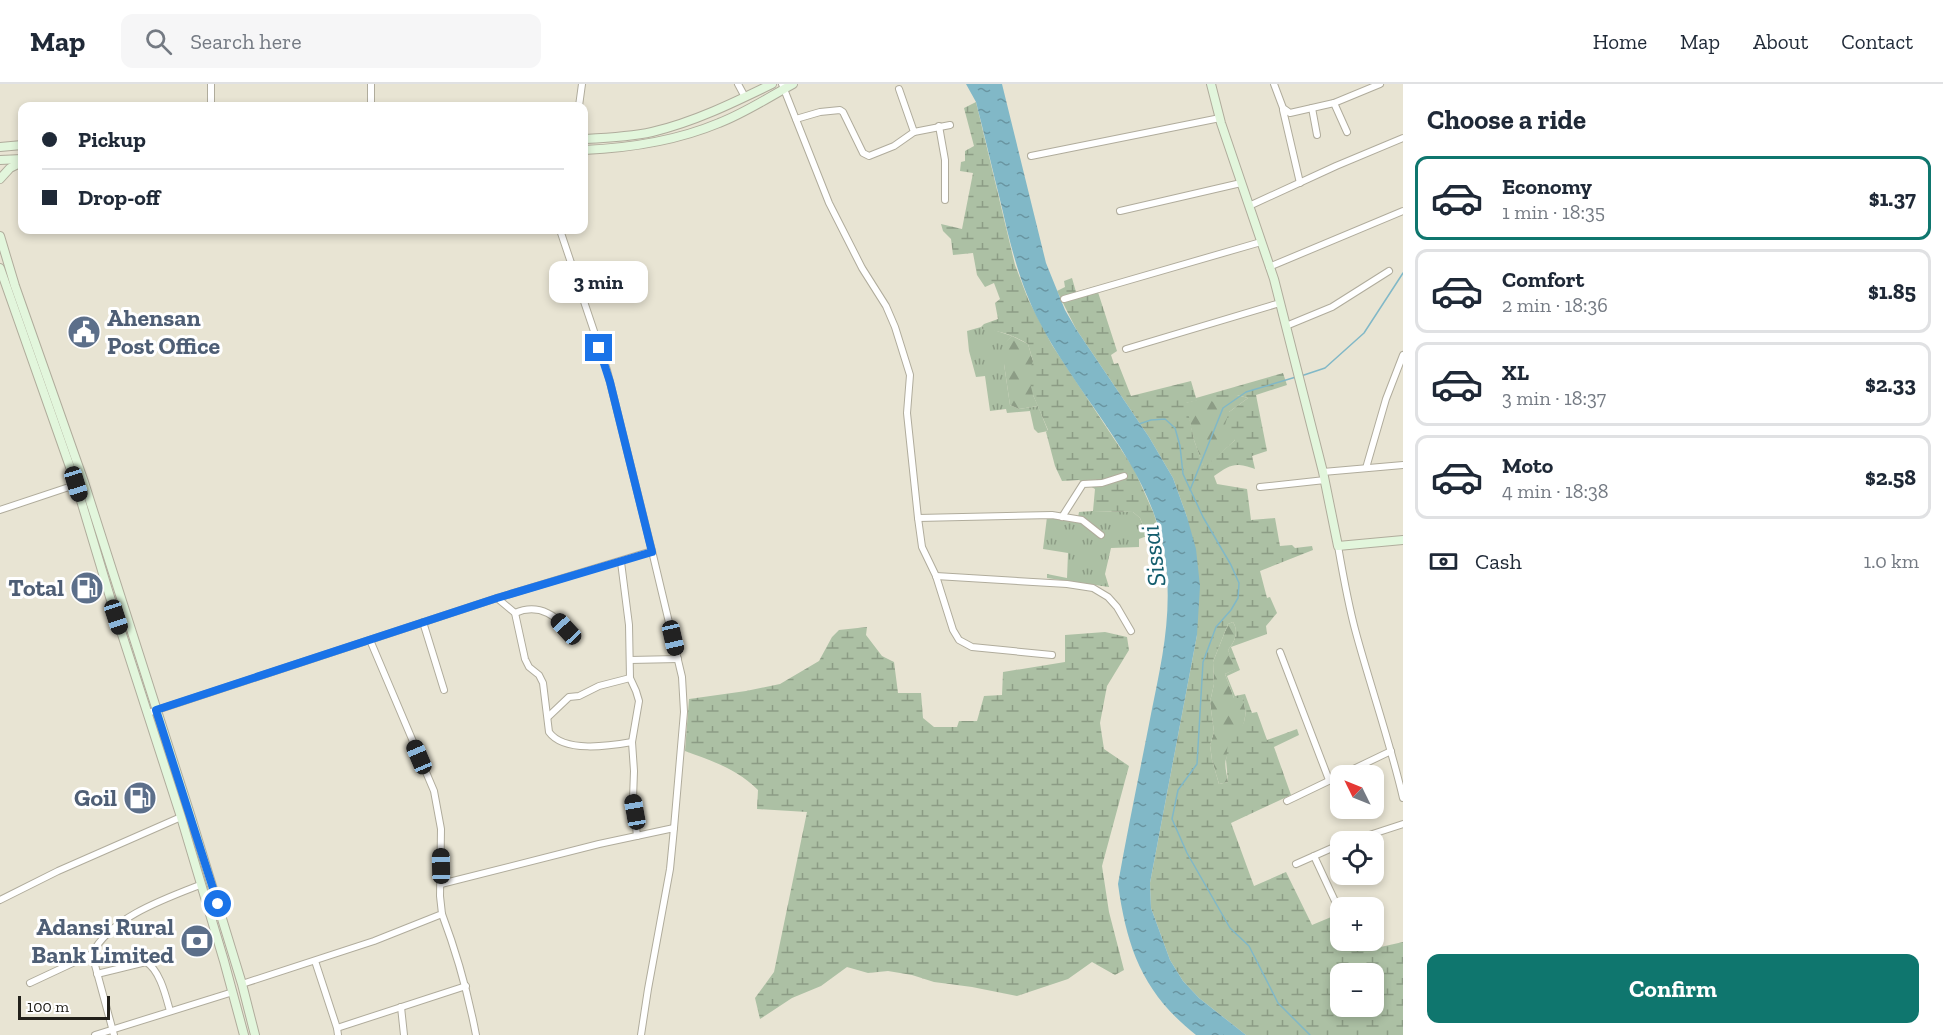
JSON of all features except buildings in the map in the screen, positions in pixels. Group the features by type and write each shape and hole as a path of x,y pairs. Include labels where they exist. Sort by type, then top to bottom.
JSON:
{"main road":[{"path":"588,139 651,132 690,121 772,84"},
{"path":"588,150 658,141 699,131 721,123 783,86 793,84"},
{"path":"1210,84 1280,303 1324,476 1338,546 1403,540"},
{"path":"0,147 18,145"},
{"path":"0,160 18,160"},
{"path":"0,179 18,163"},
{"path":"0,236 152,712 244,1035"},
{"path":"0,268 80,483"},
{"path":"152,712 190,814 242,984 255,1035"}],"street":[{"path":"211,84 211,102"},
{"path":"371,84 371,102"},
{"path":"580,102 582,84"},
{"path":"738,84 745,97"},
{"path":"1274,84 1283,108 1300,183"},
{"path":"1283,108 1290,113 1334,103 1380,84"},
{"path":"783,86 840,226 862,268 886,306 895,327 910,375 907,412 922,547 936,576 953,630 959,640 972,647 1052,655"},
{"path":"899,89 914,132"},
{"path":"1334,103 1347,132"},
{"path":"1312,108 1317,135"},
{"path":"796,119 825,111 840,110 863,153 869,156 894,146 914,132 950,125"},
{"path":"1031,156 1220,118"},
{"path":"939,126 945,160 945,200"},
{"path":"1249,206 1403,138"},
{"path":"1120,211 1241,183"},
{"path":"1269,267 1403,211"},
{"path":"561,234 607,370 682,677 684,712 670,869 641,1035"},
{"path":"1064,299 1261,242"},
{"path":"1286,326 1332,307 1389,271"},
{"path":"1126,349 1280,303"},
{"path":"1366,468 1386,399 1403,355"},
{"path":"1260,487 1366,468 1403,465"},
{"path":"1062,517 1083,484 1102,483 1124,476"},
{"path":"0,510 80,483"},
{"path":"918,518 1023,515 1062,517 1082,520 1101,535"},
{"path":"1338,546 1355,632 1403,798"},
{"path":"152,712 497,598 652,552"},
{"path":"621,562 629,625 630,678 639,701 632,742 634,771 632,791 637,836"},
{"path":"936,576 1067,584 1093,588 1108,597 1117,607 1131,631"},
{"path":"497,598 515,613 525,659 543,683 543,694 549,716 549,732 553,738 563,743 605,746 632,742"},
{"path":"515,613 529,609 552,614 566,629 569,638"},
{"path":"423,622 444,690"},
{"path":"370,640 434,791 441,829 442,914 453,940 466,986 476,1035"},
{"path":"1280,652 1329,780"},
{"path":"630,660 678,659"},
{"path":"549,716 569,697 579,696 599,686 630,678"},
{"path":"1287,801 1329,780 1392,754 1403,755"},
{"path":"0,900 58,871 181,817"},
{"path":"1382,831 1403,824"},
{"path":"441,884 598,844 674,828"},
{"path":"1296,864 1330,848"},
{"path":"1314,855 1333,897"},
{"path":"30,983 92,954 102,939 147,907 200,885"},
{"path":"242,984 374,941 442,914"},
{"path":"92,954 113,1032"},
{"path":"315,961 337,1031 466,986"},
{"path":"98,974 146,962 151,965 162,985 170,1011"},
{"path":"95,1035 113,1032 170,1011 233,992"},
{"path":"401,1007 404,1035"}],"green space":[{"path":"976,102 1015,265 1028,299 1052,345 1134,469 1154,514 1160,535 1147,536 1140,518 1133,512 1093,511 1095,489 1079,480 1062,481 1055,466 1046,432 1048,430 1033,395 1028,374 1033,361 1028,344 1007,334 983,330 981,327 998,319 995,303 1000,299 994,283 985,287 977,275 973,253 953,255 951,239 943,231 941,224 962,229 973,173 960,171 961,162 965,161 965,151 974,146 964,108"},
{"path":"1072,278 1076,292 1096,286 1117,351 1111,355 1114,364 1118,363 1131,396 1191,381 1196,398 1283,373 1287,385 1256,395 1267,451 1252,456 1255,469 1233,465 1214,476 1217,484 1247,489 1251,520 1275,518 1280,546 1292,545 1295,548 1312,546 1313,550 1260,571 1267,598 1270,597 1277,613 1266,626 1267,634 1231,647 1240,670 1227,676 1235,696 1245,694 1252,713 1257,712 1267,740 1297,729 1299,735 1274,747 1291,795 1231,823 1254,886 1286,872 1312,925 1330,918 1330,951 1384,951 1384,946 1403,942 1403,1035 1246,1035 1199,998 1183,981 1170,960 1151,908 1150,883 1197,635 1187,517 1173,478 1149,437 1076,329 1057,291 1065,287 1064,281","holes":["1237,395 1248,398 1229,412 1224,428 1235,440 1204,468 1194,440 1186,403 1209,398 1213,402 1224,403","1233,622 1236,633 1228,650 1235,669 1225,674 1234,698 1242,698 1245,717 1241,728 1228,742 1226,760 1228,782 1219,784 1210,745 1214,732 1210,702 1214,684 1213,662 1228,624"]},
{"path":"981,327 983,330 994,330 1012,336 1004,345 1004,364 1010,405 1019,409 1038,406 1048,431 1038,433 1034,429 1030,411 1007,413 1006,409 990,411 985,376 976,377 969,351 967,331"},
{"path":"1012,336 1028,344 1033,361 1033,395 1038,406 1019,409 1010,405 1004,364 1004,344"},
{"path":"1237,395 1248,398 1229,412 1235,440 1204,469 1185,403 1209,397"},
{"path":"1079,512 1133,512 1140,518 1147,536 1139,539 1139,547 1111,548 1105,574 1109,587 1047,578 1047,574 1067,578 1068,553 1043,549 1047,517 1077,523"},
{"path":"1233,622 1236,629 1235,636 1228,650 1236,669 1225,674 1234,698 1242,697 1245,716 1241,730 1226,759 1228,782 1219,784 1210,745 1214,732 1210,702 1214,684 1213,662 1228,624"},
{"path":"867,627 866,635 882,656 894,662 898,693 921,693 923,718 934,727 957,727 959,721 977,721 984,696 1002,695 1003,672 1065,662 1065,635 1105,632 1127,637 1129,650 1107,686 1100,723 1104,749 1129,766 1102,866 1109,912 1124,970 1115,975 1092,962 1068,979 1017,996 934,982 912,975 888,971 868,973 847,967 821,986 792,998 760,1019 755,998 774,972 807,812 757,809 758,790 742,776 724,766 685,751 689,699 780,684 819,661 832,637 839,630"}],"water":[{"path":"966,84 1002,84 1046,263 1065,310 1149,437 1173,478 1187,517 1196,549 1200,586 1197,635 1150,883 1151,908 1170,960 1183,981 1199,998 1246,1035 1196,1035 1178,1019 1150,986 1140,968 1127,929 1118,884 1167,622 1166,566 1160,532 1133,469 1057,353 1033,309 1013,252 976,102"}],"waterway":[{"path":"1301,376 1325,368 1364,333 1403,273"},
{"path":"1190,490 1223,408 1246,392 1296,377"},
{"path":"1139,424 1165,419 1175,428 1180,446 1183,474 1203,517 1239,583 1238,598 1216,627 1203,662 1197,764 1178,790 1172,819 1187,853 1230,928 1249,946 1278,1003 1310,1035"}],"place":[{"name":"Ahensan Post Office","path":"84,332"},
{"name":"Total","path":"87,588"},
{"name":"Goil","path":"140,798"},
{"name":"Adansi Rural Bank Limited","path":"197,941"}],"route":[{"path":"218,904 156,710 497,598 652,552 607,370 599,348"}],"water label":[{"name":"Sissai","path":"1153,556"}]}
